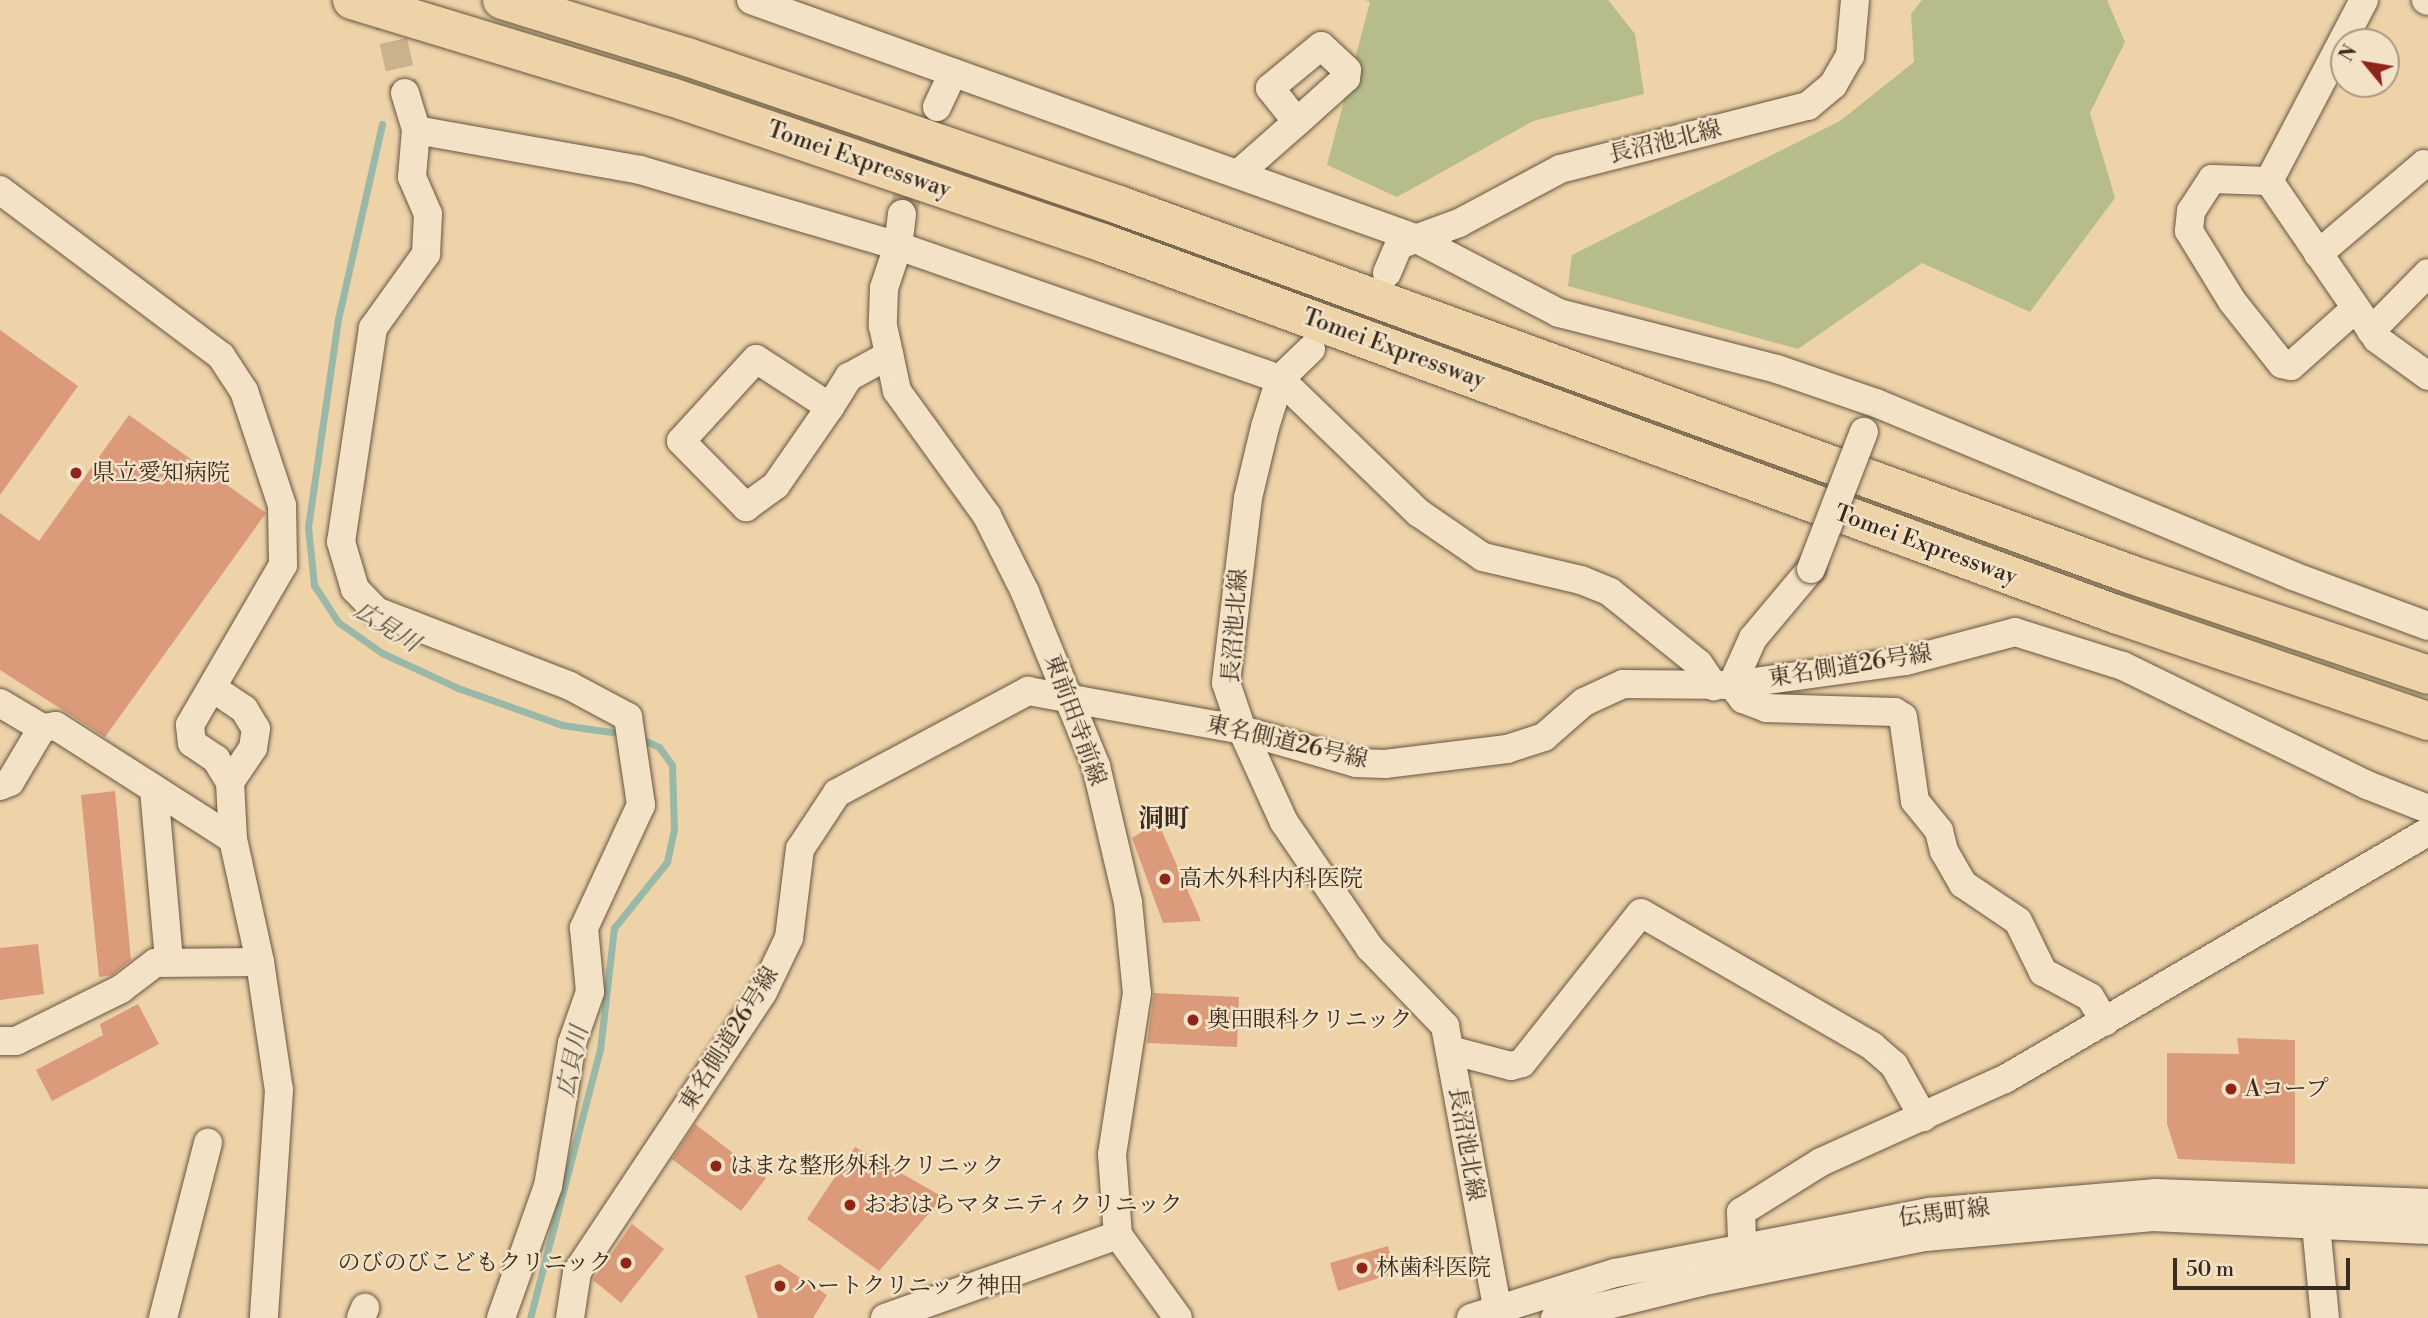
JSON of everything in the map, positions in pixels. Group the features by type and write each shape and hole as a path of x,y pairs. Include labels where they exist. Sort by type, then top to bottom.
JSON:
{"highway":[{"name":"Tomei Expressway","path":"352,0 672,97 1103,243 2118,615 2428,721"},
{"name":"Tomei Expressway","path":"502,0 687,57 1119,205 2130,574 2428,675"}],"street":[{"path":"751,0 1415,238 1559,313 1777,369 1876,403 2293,576 2428,626"},
{"name":"長沼池北線","path":"1415,238 1459,223 1560,169 1808,106 1833,85 1850,57 1856,0"},
{"path":"2269,180 2364,0"},
{"path":"937,107 953,73"},
{"path":"405,93 416,130 412,177 428,214 426,254 373,328 341,541 355,589 376,611 570,686 628,717 641,805 584,928 590,992 572,1043 548,1186 501,1318"},
{"path":"1238,174 1297,122"},
{"path":"416,130 640,170 898,246 1280,379 1419,513 1483,557 1581,580 1610,592 1723,686 1743,699 1766,708 1895,712 1903,717 1915,801 1940,831 1944,851 1963,884 2018,920 2043,972 2090,997 2105,1022"},
{"path":"2318,254 2424,164"},
{"path":"2269,180 2212,179 2191,212 2189,231 2232,301 2282,364 2291,366 2363,320 2428,273"},
{"path":"2269,180 2363,320 2400,359 2428,376"},
{"path":"0,190 221,356 244,391 282,505 283,565 214,689 190,725 192,743 216,759 230,782 233,839 260,962 279,1090 264,1318"},
{"name":"東前田寺前線","path":"902,214 898,246 884,288 883,326 897,391 987,516 1069,698 1096,766 1128,902 1136,980 1112,1154 1118,1235"},
{"path":"1387,273 1399,245 1415,238"},
{"path":"1280,379 1311,349"},
{"path":"830,407 756,359 681,441 746,507 776,485 830,407 849,377 889,355"},
{"name":"長沼池北線","path":"1280,379 1248,498 1226,683 1242,730 1284,822 1370,948 1445,1027 1499,1314"},
{"path":"1723,686 1753,638 1811,569 1876,403"},
{"name":"東名側道26号線","path":"570,1318 577,1272 763,992 789,938 800,849 837,793 1028,691 1242,730 1356,763 1385,764 1507,749 1544,737 1584,702 1623,684 1723,686 1906,661 2015,632 2123,666 2367,785 2428,809"},
{"path":"214,689 244,709 256,729 253,748 230,782"},
{"path":"0,703 42,728 56,726 233,839"},
{"path":"0,786 10,782 42,728"},
{"path":"154,789 169,962"},
{"path":"1741,1261 1741,1212 1821,1161 2006,1079 2428,832"},
{"path":"1450,1049 1511,1066 1522,1063 1641,913 1872,1046 1894,1065 1923,1117"},
{"path":"0,1041 16,1041 121,989 155,963 260,962"},
{"path":"163,1318 208,1143"},
{"name":"伝馬町線","path":"1555,1318 1741,1261 1929,1212 2156,1193 2428,1203"},
{"name":"伝馬町線","path":"1471,1318 1499,1314 1615,1273 1741,1261 1925,1237 2153,1217 2428,1230"},
{"path":"2316,1225 2325,1318"},
{"path":"885,1318 1118,1235 1178,1318"}],"green space":[{"path":"1365,0 1608,0 1635,34 1644,94 1533,121 1397,197 1327,165 1370,2"},
{"path":"1922,0 2107,0 2125,42 2090,113 2115,198 2030,312 1922,263 1798,349 1568,286 1572,255 1840,121 1914,62 1911,14"}],"building":[{"path":"0,330 78,386 0,495"},
{"path":"129,415 266,513 105,737 0,670 0,513 39,541"},
{"path":"115,791 131,960 112,975 99,977 81,795"},
{"name":"高木外科内科医院","path":"1158,822 1201,921 1163,923 1132,838"},
{"path":"38,944 44,994 0,1000 0,948"},
{"name":"奥田眼科クリニック","path":"1154,993 1239,997 1237,1047 1147,1043"},
{"path":"138,1004 159,1044 52,1101 36,1070 103,1035 100,1024"},
{"name":"Aコープ","path":"2237,1038 2295,1040 2295,1164 2178,1159 2167,1124 2167,1053 2239,1054"},
{"name":"はまな整形外科クリニック","path":"695,1124 766,1178 741,1211 672,1159"},
{"name":"おおはらマタニティクリニック","path":"855,1147 943,1197 879,1271 807,1219"},
{"name":"のびのびこどもクリニック","path":"632,1224 664,1249 621,1303 593,1280"},
{"name":"林歯科医院","path":"1388,1246 1395,1273 1338,1291 1330,1263"},
{"name":"ハートクリニック神田","path":"779,1264 827,1295 813,1318 758,1318 745,1276"}],"waterway":[{"name":"広見川","path":"382,124 338,319 308,527 314,585 338,622 382,653 458,688 562,725 625,734"},
{"name":"広貝川","path":"530,1318 600,1050 614,928 667,862 674,829 672,765 659,747 639,738"}],"tunnel":[{"path":"384,0 405,93"},
{"path":"902,214 932,120"}],"place":[{"name":"県立愛知病院","path":"76,473"},
{"name":"高木外科内科医院","path":"1165,879"},
{"name":"奥田眼科クリニック","path":"1193,1020"},
{"name":"Aコープ","path":"2231,1089"},
{"name":"はまな整形外科クリニック","path":"716,1166"},
{"name":"おおはらマタニティクリニック","path":"850,1205"},
{"name":"のびのびこどもクリニック","path":"626,1263"},
{"name":"林歯科医院","path":"1362,1268"},
{"name":"ハートクリニック神田","path":"780,1286"}],"district":[{"name":"洞町","path":"1164,820"}]}
